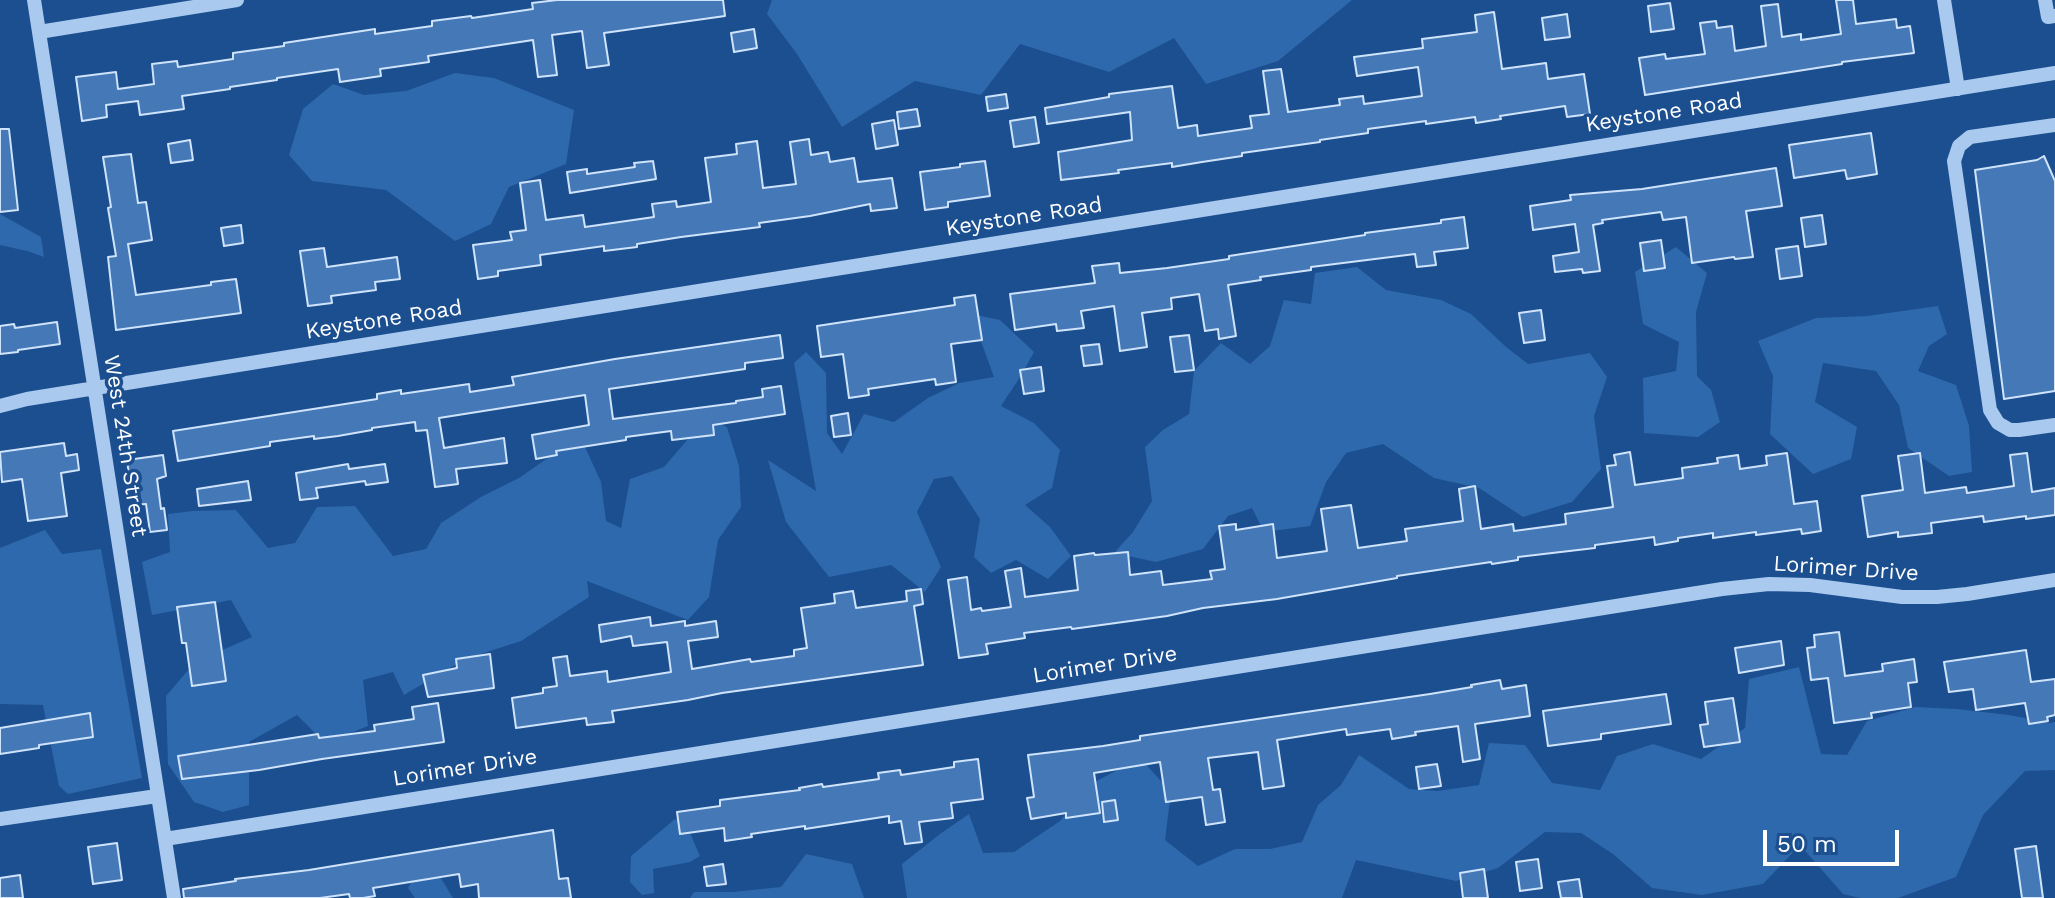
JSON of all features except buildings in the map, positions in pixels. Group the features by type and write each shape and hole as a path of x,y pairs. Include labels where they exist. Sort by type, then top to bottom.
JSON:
{"street":[{"name":"West 24th Street","path":"34,0 174,898"},
{"path":"39,32 237,0"},
{"path":"1944,0 1958,89"},
{"path":"2045,0 2048,17 2055,16"},
{"name":"Keystone Road","path":"0,406 27,399 2055,73"},
{"path":"2055,125 1970,137 1959,146 1954,161 1990,410 1998,423 2010,430 2055,425"},
{"name":"Lorimer Drive","path":"165,839 1722,589 1769,584 1810,585 1902,597 1937,597 2055,580"},
{"path":"0,819 157,796"}],"shaded area":[{"path":"772,0 1352,0 1278,61 1206,84 1174,38 1109,72 1020,44 981,95 915,81 842,127 797,54 767,14"},
{"path":"455,73 494,78 574,110 566,164 509,187 491,224 455,241 386,190 312,181 289,155 303,109 333,84 364,95 406,91"},
{"path":"0,214 41,237 44,257 0,245"},
{"path":"1676,247 1707,273 1696,312 1697,376 1711,390 1720,422 1698,437 1644,433 1643,378 1676,371 1679,342 1643,324 1635,272"},
{"path":"1357,267 1386,290 1441,300 1471,314 1528,364 1590,353 1607,377 1594,416 1601,469 1572,502 1523,517 1479,488 1434,478 1383,444 1346,453 1326,482 1310,526 1264,532 1252,508 1228,516 1203,549 1156,562 1114,553 1133,532 1152,501 1145,447 1163,430 1189,414 1194,371 1221,343 1250,364 1270,346 1284,300 1311,304 1315,273"},
{"path":"1938,306 1947,334 1929,346 1918,371 1956,385 1969,426 1972,472 1949,476 1908,448 1899,405 1876,371 1823,363 1815,402 1857,427 1851,459 1813,474 1770,434 1773,376 1758,341 1816,318 1867,316"},
{"path":"971,314 1000,320 1034,352 1001,406 1034,423 1060,450 1052,488 1025,505 1050,527 1071,556 1048,579 1016,560 991,573 974,557 980,519 952,476 934,479 917,512 941,567 925,592 891,565 829,577 786,522 768,460 816,491 794,363 806,352 826,373 827,433 842,454 864,414 894,422 928,398 959,383 994,377"},
{"path":"706,418 727,427 739,466 741,507 718,540 709,597 688,620 587,581 589,597 521,641 465,659 404,695 393,672 363,680 368,726 325,743 297,715 249,742 249,805 223,812 194,802 168,764 166,696 195,662 252,637 231,600 152,615 142,562 170,552 168,514 236,510 268,548 295,543 317,507 355,506 393,556 426,549 441,523 481,497 519,478 565,446 585,447 601,482 606,521 621,528 630,479 664,467"},
{"path":"45,530 62,554 101,549 142,778 68,794 59,786 43,705 0,704 0,548"},
{"path":"1799,667 1821,754 1847,755 1867,721 1915,707 1957,709 2055,722 2055,770 2025,771 1983,815 1956,877 1898,898 1860,898 1843,894 1800,845 1763,884 1702,895 1652,888 1613,854 1581,833 1545,832 1498,868 1456,881 1356,860 1342,898 907,898 902,864 969,814 983,853 1014,852 1060,821 1091,784 1140,758 1171,792 1165,840 1198,866 1235,849 1270,849 1302,842 1318,805 1341,785 1359,755 1409,789 1437,791 1479,785 1489,743 1525,745 1552,783 1600,790 1617,756 1653,744 1701,759 1745,728 1749,679"},
{"path":"675,819 687,826 700,856 690,862 653,869 654,893 642,895 630,882 631,856"},
{"path":"806,854 852,864 864,898 690,898 694,892 781,887"},
{"path":"436,870 453,898 415,898 408,888 416,873"}]}
